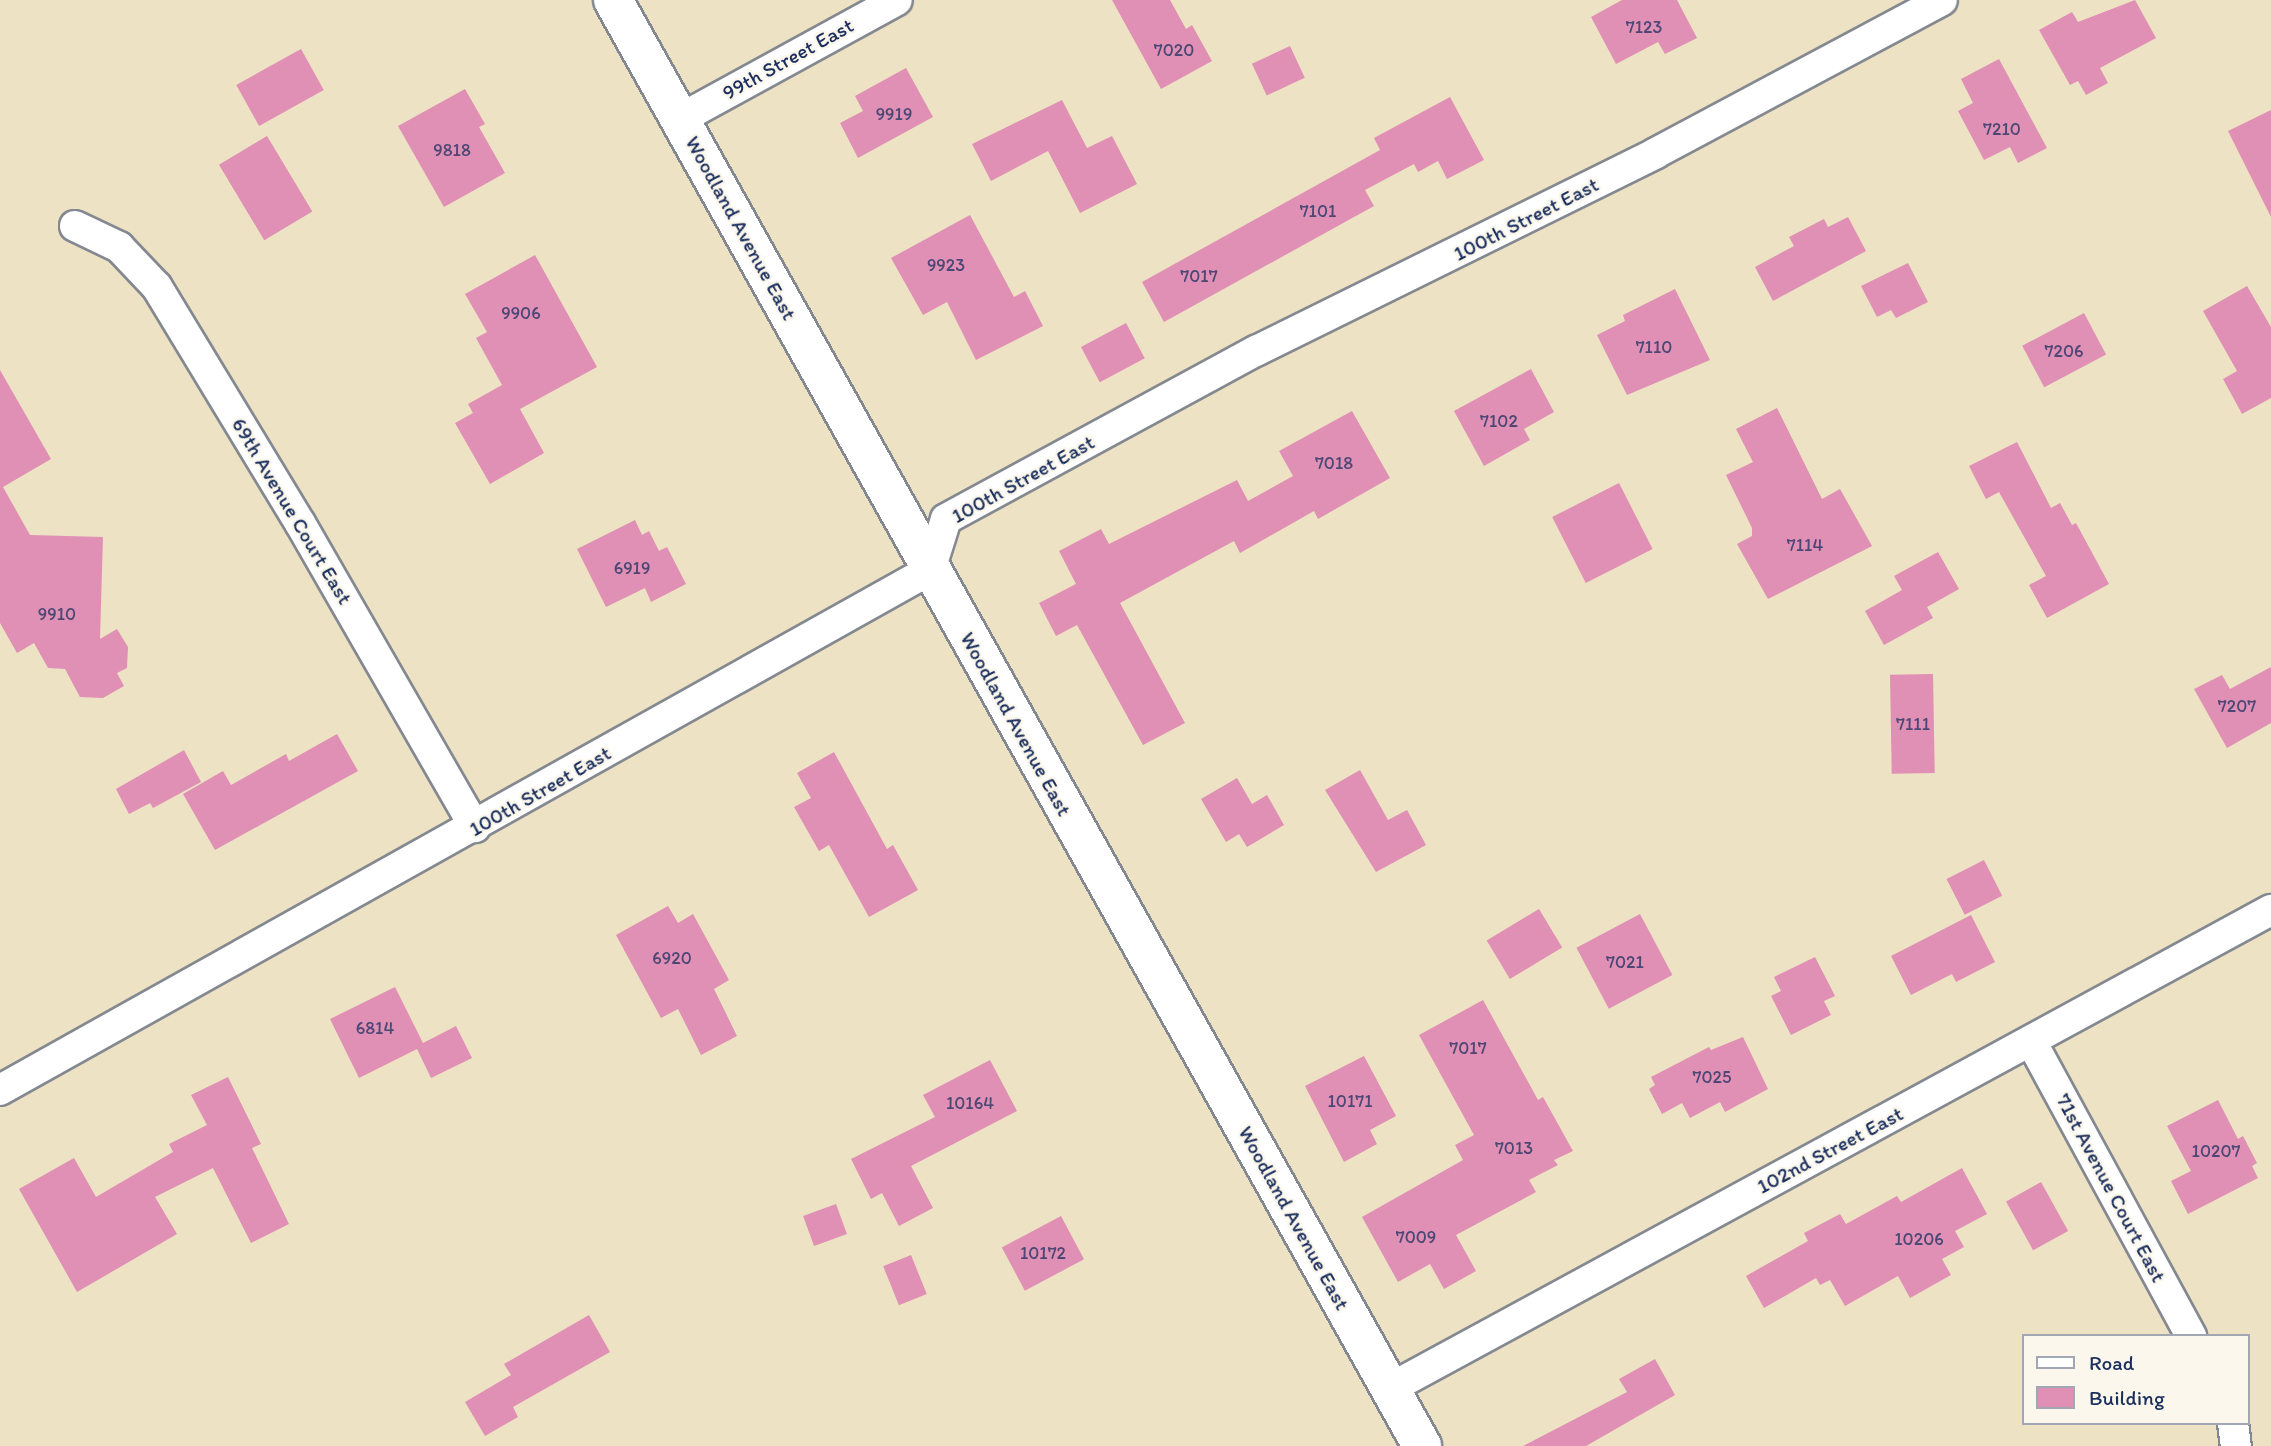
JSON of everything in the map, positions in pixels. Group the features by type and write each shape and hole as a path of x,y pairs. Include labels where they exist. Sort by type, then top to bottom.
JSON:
{"street":[{"name":"Woodland Avenue East","path":"613,0 1422,1446"},
{"name":"99th Street East","path":"680,119 897,0"},
{"name":"100th Street East","path":"0,1090 475,827 930,569 946,519 1256,351 1656,153 1942,0"},
{"name":"69th Avenue Court East","path":"75,226 119,247 157,287 300,523 475,827"},
{"name":"102nd Street East","path":"1389,1389 2271,910"},
{"name":"71st Avenue Court East","path":"2031,1041 2190,1334"},
{"path":"2233,1425 2236,1446"}],"building":[{"path":"1112,0 1170,0 1186,29 1192,25 1212,61 1161,89"},
{"path":"1622,0 1677,0 1697,38 1665,54 1658,42 1616,64 1591,17"},
{"path":"2135,0 2156,38 2100,68 2108,83 2086,95 2078,81 2070,85 2039,30 2072,12 2078,22"},
{"path":"1290,46 1305,78 1267,95 1252,64"},
{"path":"301,49 324,90 259,126 236,85"},
{"path":"1999,59 2047,148 2018,163 2010,147 1984,160 1958,111 1973,103 1961,79"},
{"path":"906,68 933,117 858,158 840,123 863,111 855,96"},
{"path":"465,89 485,124 479,127 505,173 444,207 398,126"},
{"path":"1450,97 1484,160 1447,179 1438,161 1418,172 1414,164 1365,190 1374,206 1164,322 1142,282 1380,150 1374,138"},
{"path":"1062,100 1087,148 1112,136 1137,184 1080,213 1048,151 991,181 972,144"},
{"path":"2271,110 2271,217 2228,131"},
{"path":"267,136 312,211 264,240 219,165"},
{"path":"970,215 1014,297 1025,291 1043,326 976,360 947,302 923,315 891,258"},
{"path":"1848,217 1866,251 1773,301 1755,267 1794,246 1789,237 1824,219 1828,227"},
{"path":"535,255 597,367 520,409 544,453 490,484 455,423 473,413 468,404 502,385 476,338 487,332 465,294"},
{"path":"1908,263 1928,302 1896,318 1891,310 1877,317 1861,286"},
{"path":"2247,286 2271,327 2271,398 2242,414 2223,379 2237,371 2203,311"},
{"path":"1675,289 1710,360 1627,395 1597,335 1625,321 1623,315"},
{"path":"2084,313 2106,354 2044,387 2022,346"},
{"path":"1126,323 1145,358 1100,382 1081,347"},
{"path":"1531,369 1554,412 1524,429 1530,440 1484,466 1454,411"},
{"path":"0,370 51,459 3,487 30,535 103,537 100,639 117,629 128,647 127,668 117,673 124,686 103,698 80,697 65,669 48,668 34,643 17,653 0,623"},
{"path":"1777,408 1822,499 1840,489 1872,546 1768,599 1737,544 1752,536 1752,528 1726,475 1753,462 1736,429"},
{"path":"1352,411 1390,478 1318,519 1314,511 1240,553 1234,541 1120,603 1185,723 1143,745 1077,625 1056,636 1039,603 1076,584 1059,551 1101,529 1109,544 1237,480 1248,501 1293,476 1279,451"},
{"path":"2017,442 2051,508 2060,503 2072,525 2076,523 2109,584 2047,618 2029,585 2046,576 1999,492 1986,499 1969,466"},
{"path":"1619,483 1653,549 1586,583 1552,517"},
{"path":"635,520 642,535 649,531 659,551 667,547 686,584 651,602 645,588 606,607 577,549"},
{"path":"1938,552 1959,589 1927,607 1933,618 1884,645 1865,611 1902,590 1894,576"},
{"path":"2271,667 2271,723 2227,748 2194,689 2222,675 2230,689"},
{"path":"1933,674 1935,773 1892,774 1890,675"},
{"path":"337,734 358,771 215,850 183,794 223,771 231,785 286,754 289,761"},
{"path":"184,750 201,782 153,808 150,803 129,814 116,789"},
{"path":"834,752 887,849 893,845 918,890 869,917 829,845 819,851 794,807 811,798 797,773"},
{"path":"1360,770 1388,820 1407,810 1426,845 1376,872 1325,790"},
{"path":"1237,778 1252,804 1267,795 1284,825 1247,847 1239,834 1226,842 1201,799"},
{"path":"1984,860 2002,896 1965,915 1947,879"},
{"path":"668,906 678,923 693,914 729,980 714,989 737,1036 701,1055 678,1009 661,1018 616,935"},
{"path":"1539,909 1562,948 1510,979 1487,940"},
{"path":"1640,914 1672,975 1609,1009 1576,948"},
{"path":"1971,915 1995,962 1956,982 1952,974 1911,995 1891,956"},
{"path":"1815,957 1835,996 1824,1001 1831,1015 1791,1035 1771,996 1781,991 1774,977"},
{"path":"395,987 423,1043 456,1026 472,1058 431,1078 417,1049 359,1078 330,1019"},
{"path":"1483,1000 1538,1100 1543,1097 1573,1151 1554,1160 1558,1165 1529,1180 1536,1192 1456,1235 1476,1271 1444,1289 1430,1264 1398,1282 1362,1217 1463,1160 1455,1145 1474,1135 1419,1035"},
{"path":"1743,1037 1768,1089 1725,1112 1720,1102 1690,1118 1682,1103 1662,1114 1649,1089 1655,1085 1651,1077 1709,1047 1711,1050"},
{"path":"1364,1056 1396,1116 1370,1130 1377,1144 1344,1162 1305,1086"},
{"path":"990,1060 1017,1111 911,1166 933,1208 899,1226 882,1193 871,1199 851,1159 935,1117 923,1095"},
{"path":"228,1077 261,1144 252,1148 289,1224 251,1243 213,1168 155,1197 177,1234 77,1292 19,1189 74,1158 96,1197 173,1152 169,1144 207,1125 191,1095"},
{"path":"2218,1100 2238,1139 2243,1136 2257,1163 2252,1166 2258,1178 2188,1214 2171,1181 2191,1171 2167,1126"},
{"path":"1962,1168 1987,1214 1955,1231 1964,1247 1942,1259 1951,1275 1910,1298 1898,1276 1845,1306 1830,1280 1820,1285 1816,1278 1764,1308 1746,1276 1808,1241 1804,1233 1840,1214 1846,1224 1897,1196 1901,1202"},
{"path":"2041,1182 2068,1231 2033,1250 2006,1201"},
{"path":"836,1204 847,1234 814,1246 803,1216"},
{"path":"1061,1216 1084,1259 1025,1291 1002,1247"},
{"path":"911,1255 927,1294 899,1305 883,1266"},
{"path":"589,1315 610,1352 513,1407 518,1417 485,1436 465,1402 511,1375 504,1364"},
{"path":"1655,1359 1675,1395 1586,1446 1523,1446 1627,1392 1619,1379"}]}
